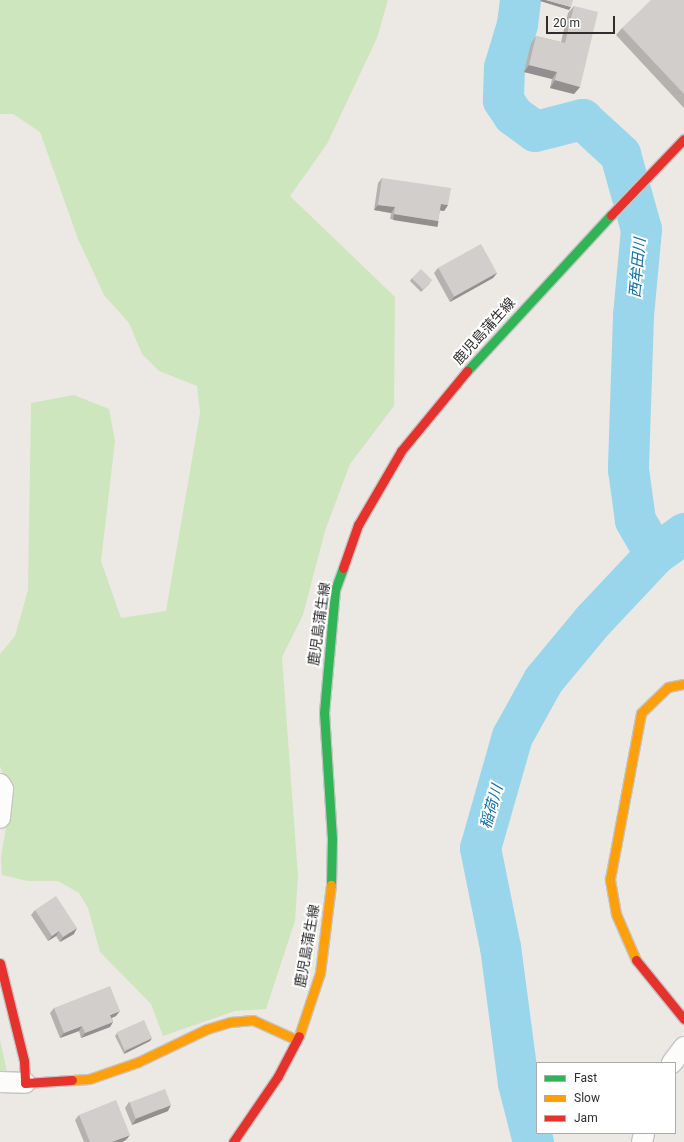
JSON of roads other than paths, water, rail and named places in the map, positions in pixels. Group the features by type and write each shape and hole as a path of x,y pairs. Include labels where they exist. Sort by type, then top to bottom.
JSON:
{"main road":[{"name":"鹿児島蒲生線","path":"233,1142 278,1076 297,1040 320,973 326,929 332,839 324,713 326,672 335,590 358,525 401,451 435,407 534,296 684,139"},
{"path":"684,684 668,687 641,713 610,879 616,914 639,966 684,1019"},
{"path":"0,963 24,1061 25,1082 89,1080 138,1062 207,1029 230,1022 253,1020 297,1040"}],"street":[{"path":"0,784 3,789 3,808 0,818"},
{"path":"673,1062 684,1046"},
{"path":"0,1082 25,1082"}],"waterway":[{"name":"西牟田川","path":"520,0 517,24 504,67 503,100 513,115 535,131 582,119 620,154 641,229 633,315 628,469 635,520 655,554"},
{"name":"稲荷川","path":"533,1142 518,1083 500,947 480,848 512,736 543,680 592,621 655,554 684,533"}]}
